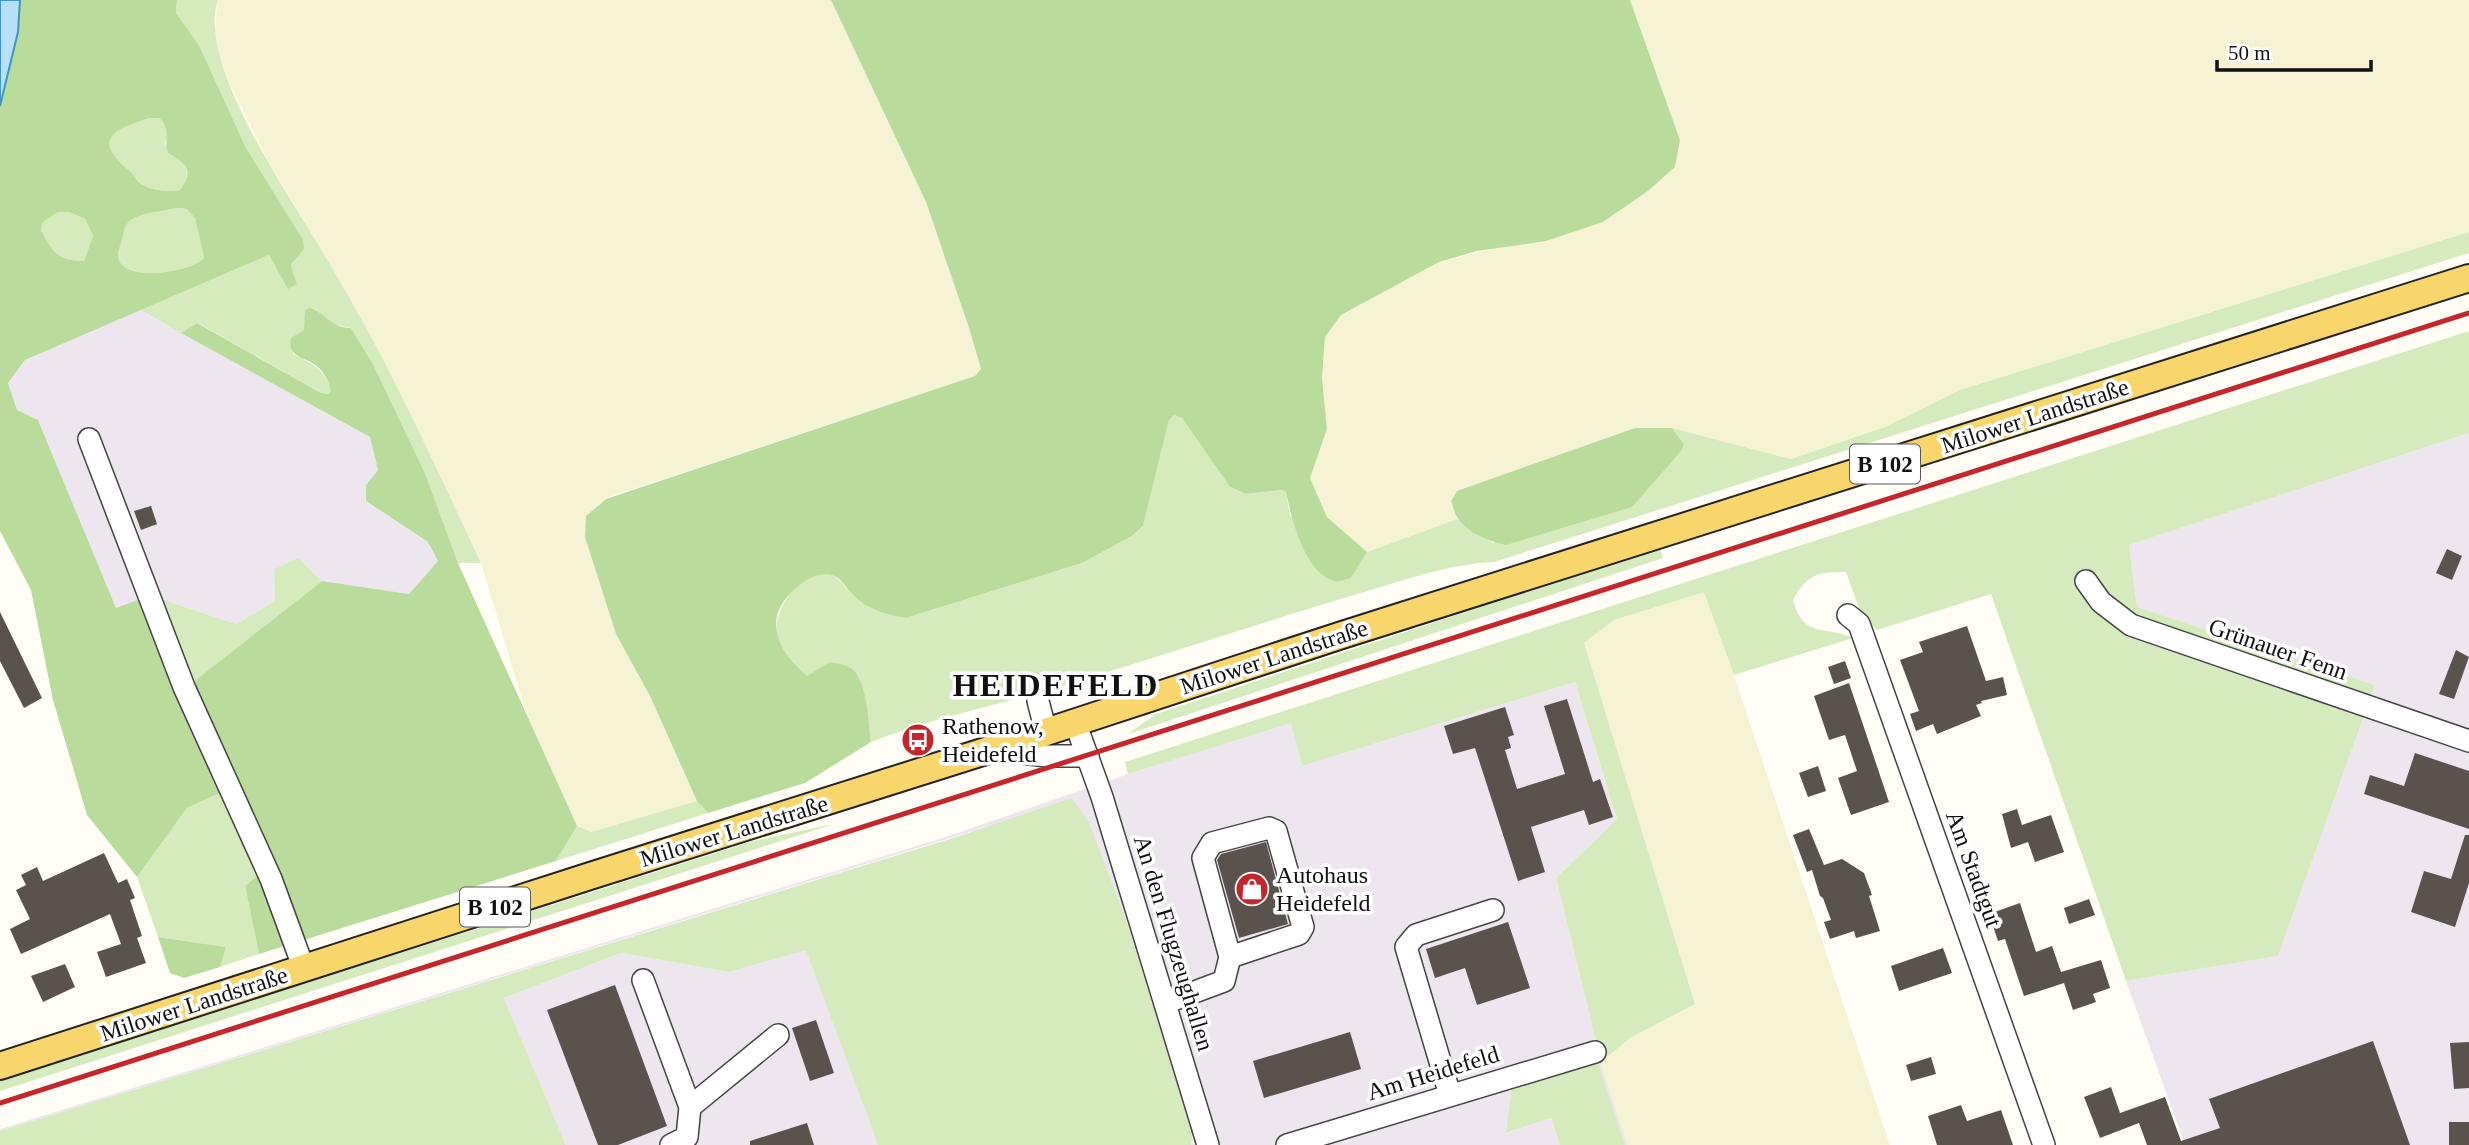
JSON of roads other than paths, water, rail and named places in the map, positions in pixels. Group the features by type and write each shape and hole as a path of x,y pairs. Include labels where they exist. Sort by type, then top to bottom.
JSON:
{"main road":[{"name":"Milower Landstraße","path":"0,1066 991,750 1342,635 2469,278"}],"street":[{"path":"89,439 184,687 271,879 304,969"},
{"name":"Grünauer Fenn","path":"2086,581 2101,602 2131,625 2469,741"},
{"name":"Am Stadtgut","path":"1848,615 1859,624 2044,1145"},
{"path":"1038,701 1046,732"},
{"name":"An den Flugzeughallen","path":"1075,722 1088,756 1208,1145"},
{"path":"991,750 1047,756 1088,756"},
{"path":"1165,1003 1224,981 1230,957 1203,858 1212,843 1269,828 1276,831 1303,927 1299,934 1230,957"},
{"path":"1450,1095 1406,947 1416,935 1493,910"},
{"path":"643,980 690,1107 687,1138 671,1145"},
{"path":"690,1107 778,1035"},
{"name":"Am Heidefeld","path":"1287,1145 1595,1052"}],"water":[{"path":"0,0 20,0 18,32 0,106"}],"railway":[{"path":"0,1103 2469,313"}],"place":[{"name":"Rathenow, Heidefeld","path":"918,740"},
{"name":"Autohaus Heidefeld","path":"1252,889"}],"district":[{"name":"HEIDEFELD","path":"1056,685"}]}
